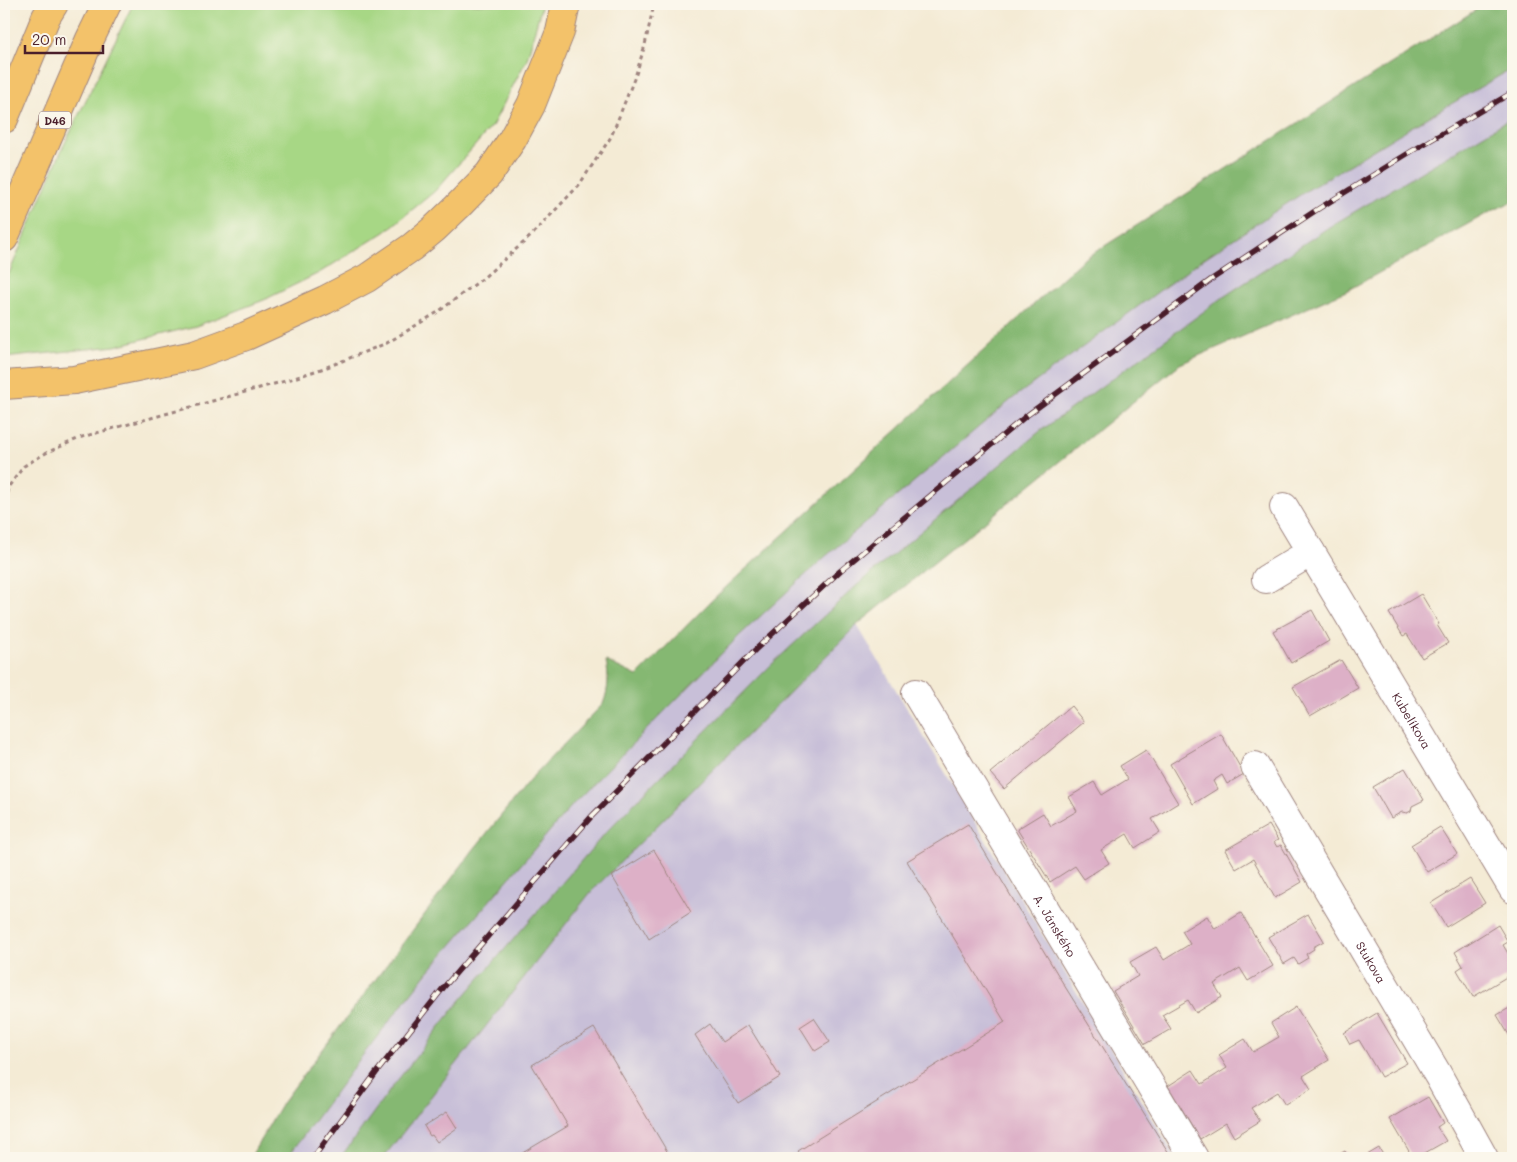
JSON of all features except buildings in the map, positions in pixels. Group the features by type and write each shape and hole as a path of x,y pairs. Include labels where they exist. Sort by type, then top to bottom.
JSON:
{"highway":[{"path":"4,119 46,17 54,4"},
{"name":"D46","path":"4,238 90,39 108,4"},
{"path":"560,32 562,4"},
{"path":"4,385 74,380 194,355 246,336 325,300 367,278 412,247 457,207 489,174 512,140 530,105 560,32 566,4"}],"street":[{"name":"Kubelíkova","path":"1284,507 1513,889"},
{"path":"1266,579 1311,552"},
{"name":"A. Jánského","path":"916,694 1194,1158"},
{"name":"Stukova","path":"1254,766 1438,1075 1484,1158"}],"shaded area":[{"path":"1513,68 1513,117 1329,227 1225,296 1039,432 855,587 770,666 607,831 460,1001 393,1086 340,1158 287,1158 359,1060 427,973 575,802 740,635 826,556 1012,399 1200,261 1306,191"},
{"path":"857,625 1176,1158 383,1158 590,893"}],"green space":[{"path":"133,4 542,4 527,59 492,126 435,191 385,232 319,273 264,300 196,326 115,346 4,358 4,285 63,147"},
{"path":"1485,4 1513,4 1513,68 1306,191 1200,261 1012,399 826,556 740,635 575,802 427,973 359,1060 287,1158 250,1158 280,1106 474,849 534,775 603,704 608,682 606,661 637,676 712,600 1081,261"},
{"path":"1513,117 1513,201 1346,291 1180,364 857,625 590,893 383,1158 340,1158 393,1086 460,1001 607,831 770,666 855,587 1039,432 1225,296 1329,227"}],"railway":[{"path":"313,1158 376,1073 444,987 591,817 755,650 840,571 1026,416 1212,279 1318,209 1513,92"}]}
